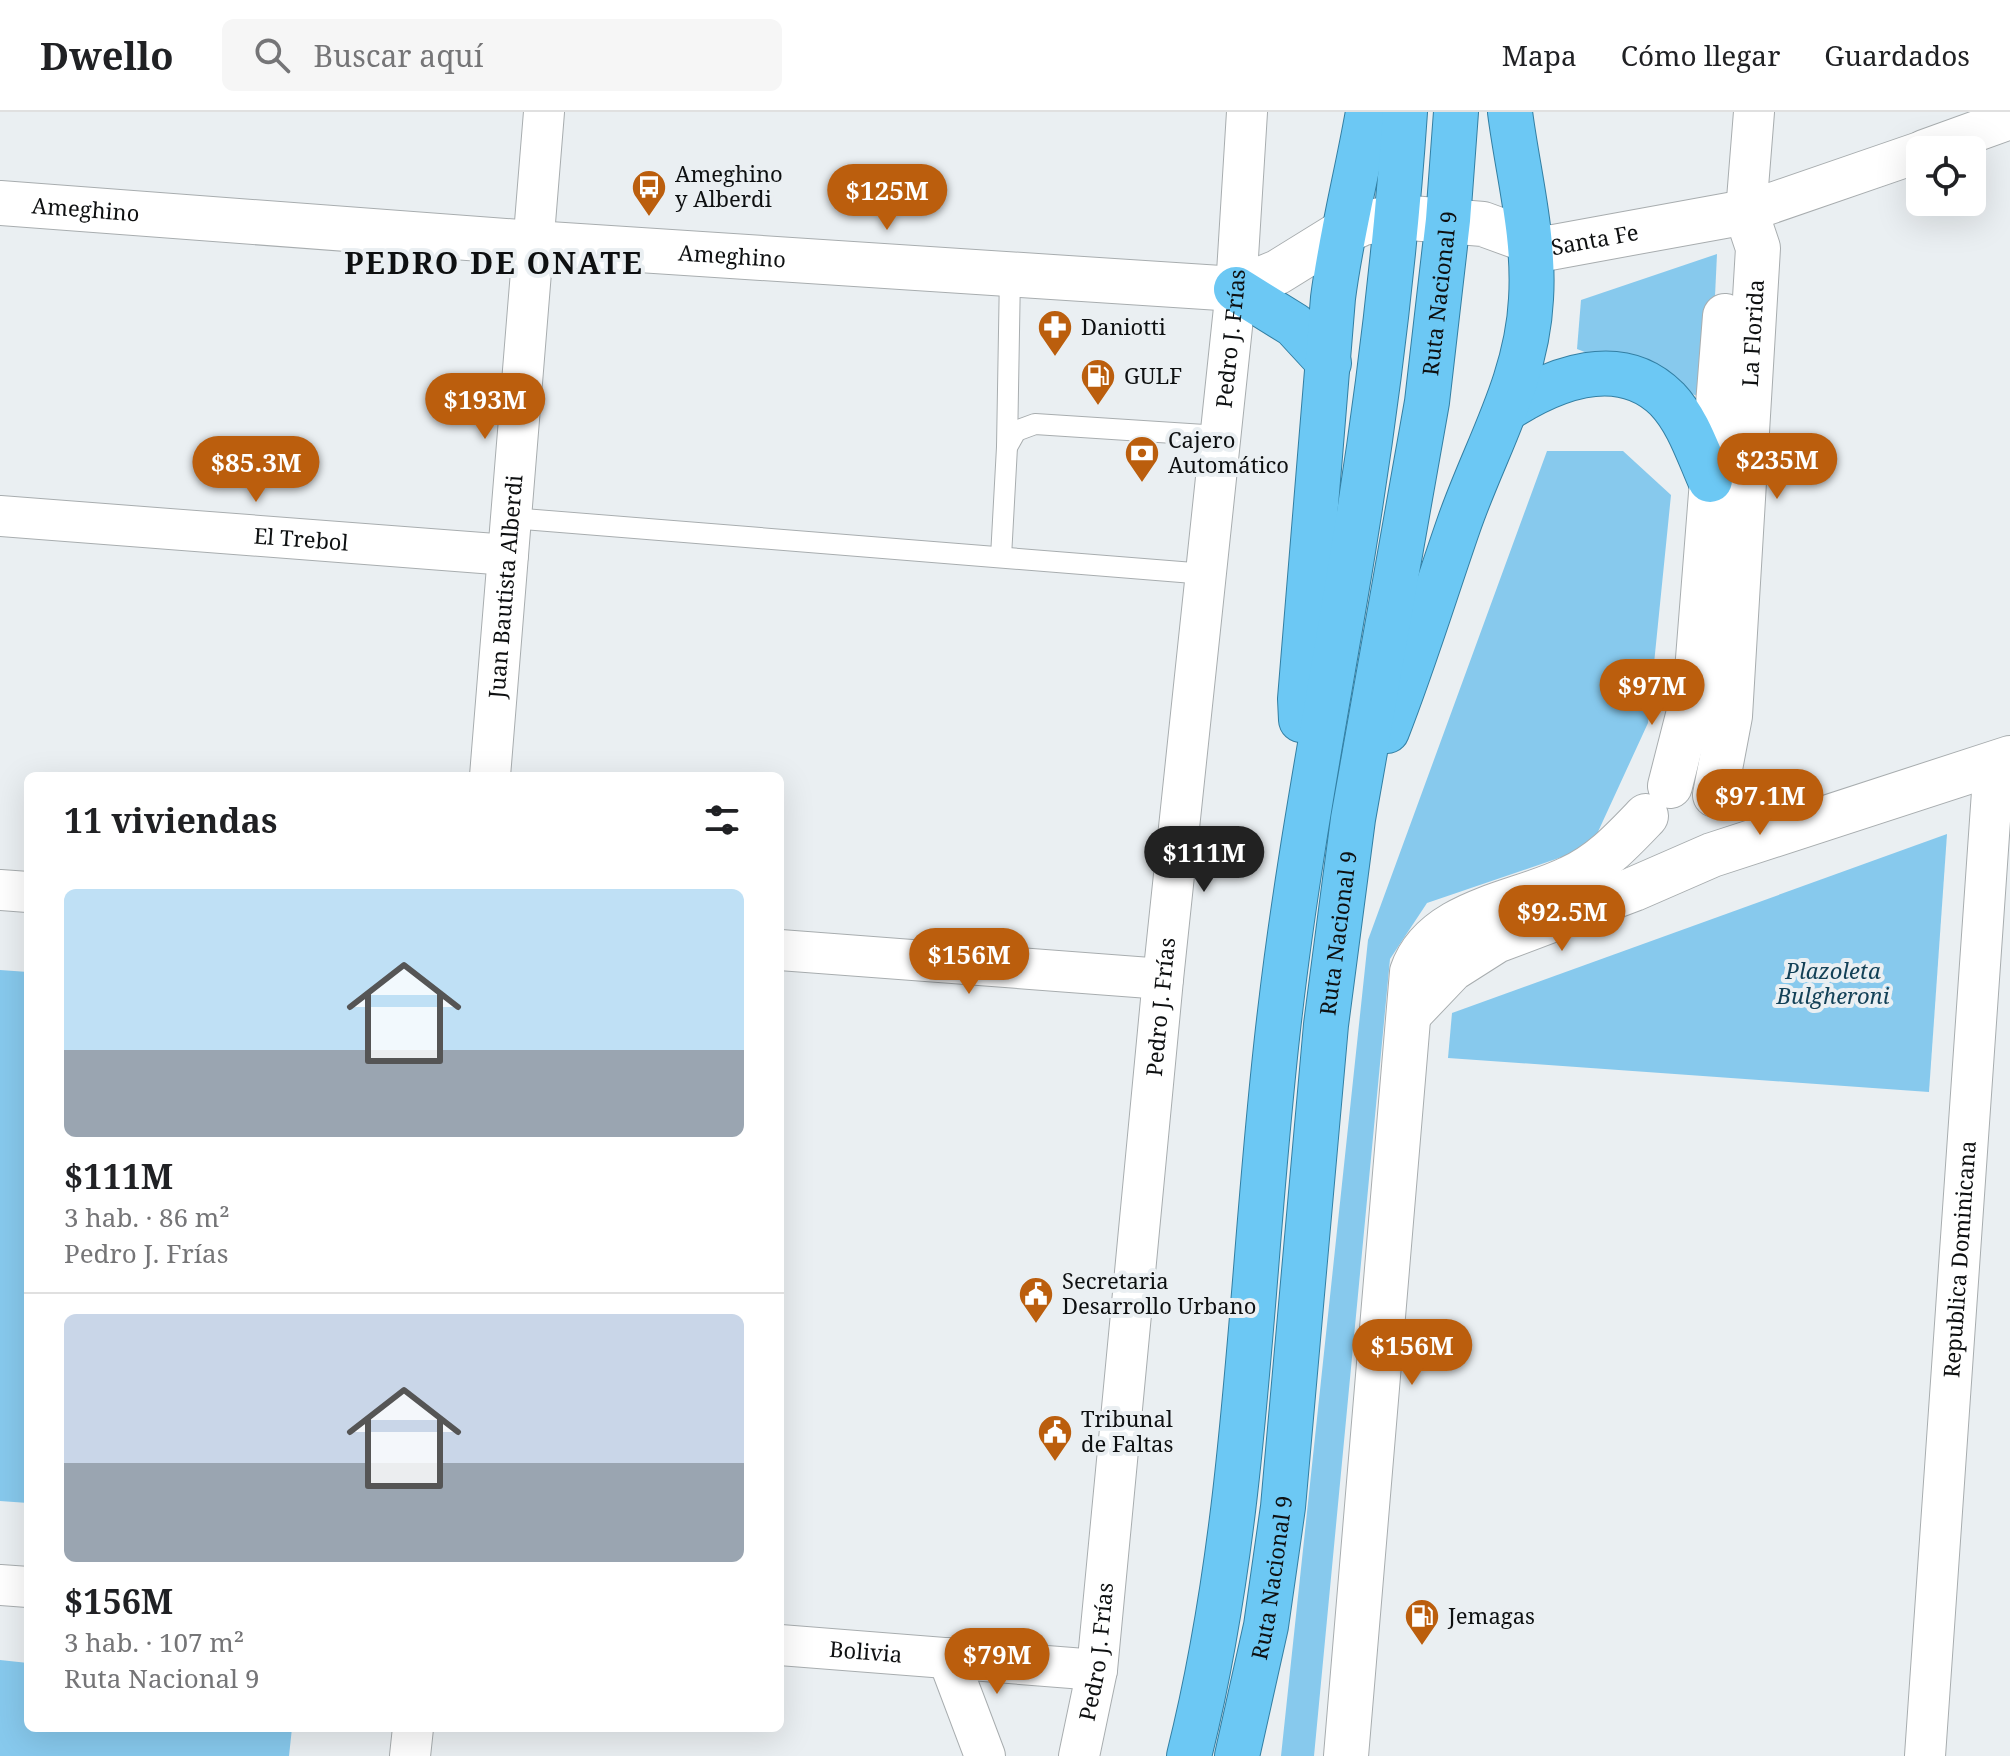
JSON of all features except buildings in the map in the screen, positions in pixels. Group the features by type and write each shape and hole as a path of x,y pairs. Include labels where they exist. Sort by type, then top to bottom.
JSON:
{"highway":[{"path":"1309,812 1300,699 1341,233 1358,172 1368,112"},
{"name":"Ruta Nacional 9","path":"1189,1756 1211,1668 1236,1488 1280,1009 1360,505 1399,217 1405,112"},
{"name":"Ruta Nacional 9","path":"1241,1747 1266,1626 1283,1507 1311,1167 1353,819 1427,402 1448,220 1456,112"},
{"path":"1353,819 1422,640 1460,523 1508,408 1527,339 1531,245 1510,112"},
{"path":"1236,289 1294,325 1329,363"},
{"path":"1508,408 1561,379 1590,372 1646,384 1666,398 1687,428 1710,480"}],"street":[{"name":"Juan Bautista Alberdi","path":"490,772 544,112"},
{"name":"Pedro J. Frías","path":"1079,1756 1097,1670 1163,979 1236,289 1247,112"},
{"name":"La Florida","path":"1718,799 1730,716 1758,248 1746,212 1754,112"},
{"path":"1963,136 2010,119"},
{"path":"1700,860 1665,858 1656,851 1646,829 1696,684 1731,247 1746,212 1906,157"},
{"name":"Ameghino","path":"0,203 533,243 1236,289 1278,272 1363,223 1399,217 1448,220"},
{"name":"Santa Fe","path":"1448,220 1483,224 1531,245 1572,247 1746,212"},
{"name":"El Trebol","path":"0,516 509,537"},
{"path":"1411,1012 1452,969 1496,941 1700,860 2002,760"},
{"name":"Republica Dominicana","path":"1925,1756 2002,760"},
{"path":"1346,1756 1412,972 1417,958 1439,933 1586,870 1608,854 1658,801 1699,785 1718,799 1813,824"},
{"path":"1700,860 1726,831 1718,799"},
{"path":"0,890 24,892"},
{"path":"784,950 1163,979"},
{"path":"0,1585 24,1587"},
{"name":"Bolivia","path":"784,1645 1097,1670"},
{"path":"948,1658 985,1756"},
{"path":"410,1756 413,1732"}],"lane":[{"path":"1001,557 1007,447 1010,274"},
{"path":"1007,447 1016,431 1035,424 1220,436"},
{"path":"509,537 1001,557 1206,574"}],"green space":[{"path":"1717,254 1710,401 1577,349 1581,300"},
{"path":"1547,451 1623,451 1671,495 1648,723 1591,847 1427,903 1390,959 1314,1756 1281,1756 1368,940"},
{"name":"Plazoleta Bulgheroni","path":"1947,834 1929,1092 1448,1058 1452,1013"},
{"path":"0,970 24,972 24,1503 0,1501"},
{"path":"0,1660 24,1663 24,1732 292,1732 289,1756 0,1756"}],"place":[{"name":"Ameghino y Alberdi","path":"649,218"},
{"name":"Daniotti","path":"1055,358"},
{"name":"GULF","path":"1098,407"},
{"name":"Cajero Automático","path":"1142,484"},
{"name":"Secretaria Desarrollo Urbano","path":"1036,1325"},
{"name":"Tribunal de Faltas","path":"1055,1463"},
{"name":"Jemagas","path":"1422,1647"}],"district":[{"name":"PEDRO DE ONATE","path":"494,264"}]}
